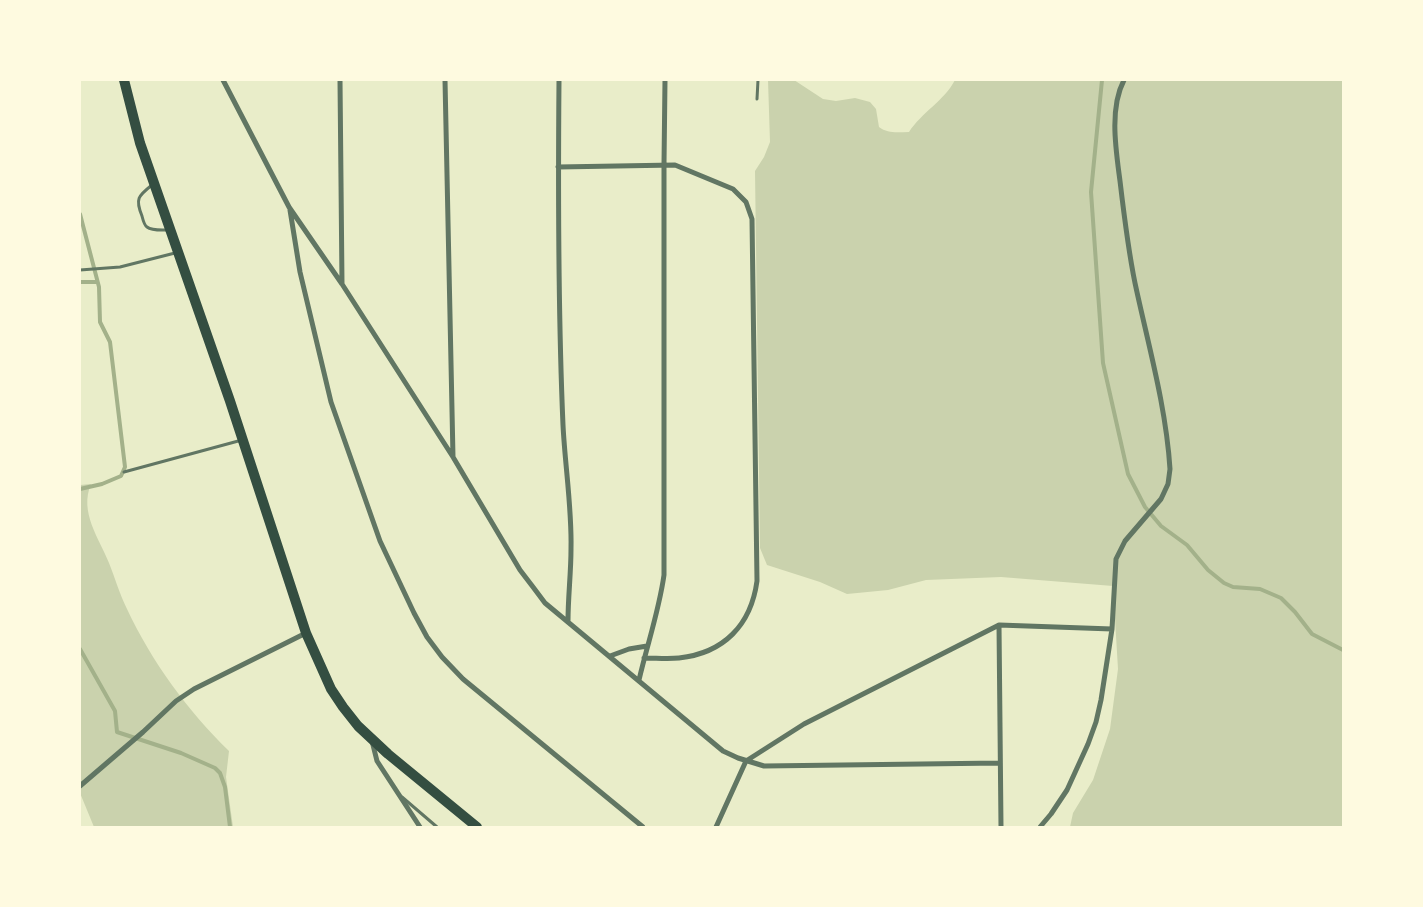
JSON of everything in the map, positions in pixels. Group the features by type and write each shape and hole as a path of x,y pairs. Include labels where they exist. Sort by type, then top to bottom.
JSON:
{"main road":[{"path":"124,80 140,143 306,633 331,689 348,714 371,738 477,827"}],"street":[{"path":"223,80 289,207 318,252 342,284 453,457 520,570 546,602 723,751 746,761 764,766 1000,762"},
{"path":"340,80 342,284"},
{"path":"445,80 453,457"},
{"path":"559,80 558,167 563,425 571,528 568,621"},
{"path":"639,680 647,646 659,609 664,575 665,80"},
{"path":"1040,827 1067,790 1091,737 1101,700 1112,629 1116,559 1125,541 1161,498 1168,484 1170,469 1156,376 1135,282 1117,156 1117,98 1124,80"},
{"path":"558,167 675,165 733,190 746,202 752,218 756,594 745,619 733,634 717,646 692,656 644,658"},
{"path":"289,207 300,272 331,402 380,541 427,637 442,657 464,679 643,827"},
{"path":"716,827 746,761 804,724 999,625 1112,629"},
{"path":"999,625 1001,827"},
{"path":"80,786 170,706 194,689 306,633"},
{"path":"610,656 629,649 647,646"},
{"path":"371,738 377,762 420,827"}],"lane":[{"path":"757,99 758,80"},
{"path":"154,183 138,199 144,223 152,229 170,230"},
{"path":"80,270 120,267 178,252"},
{"path":"124,472 242,440"},
{"path":"400,795 437,827"}],"green space":[{"path":"768,80 794,80 823,99 836,101 855,98 870,102 876,109 879,127 890,132 909,132 920,118 945,94 955,80 1343,80 1343,827 1070,827 1073,813 1093,780 1110,729 1118,669 1113,586 1001,577 926,580 888,590 847,594 820,582 767,565 760,548 755,171 764,157 770,142"},
{"path":"91,484 87,505 89,515 124,604 159,666 199,719 229,751 226,777 233,827 94,827 80,793 80,485"}],"waterway":[{"path":"1102,80 1091,192 1103,363 1128,474 1145,507 1161,526 1187,545 1208,570 1224,583 1233,587 1260,589 1281,598 1312,634 1343,650"},
{"path":"80,214 99,287 100,322 110,342 125,467 121,476 102,484 80,489"},
{"path":"80,282 97,282"},
{"path":"80,649 115,711 117,732 181,753 215,768 220,773 225,787 230,827"}]}
